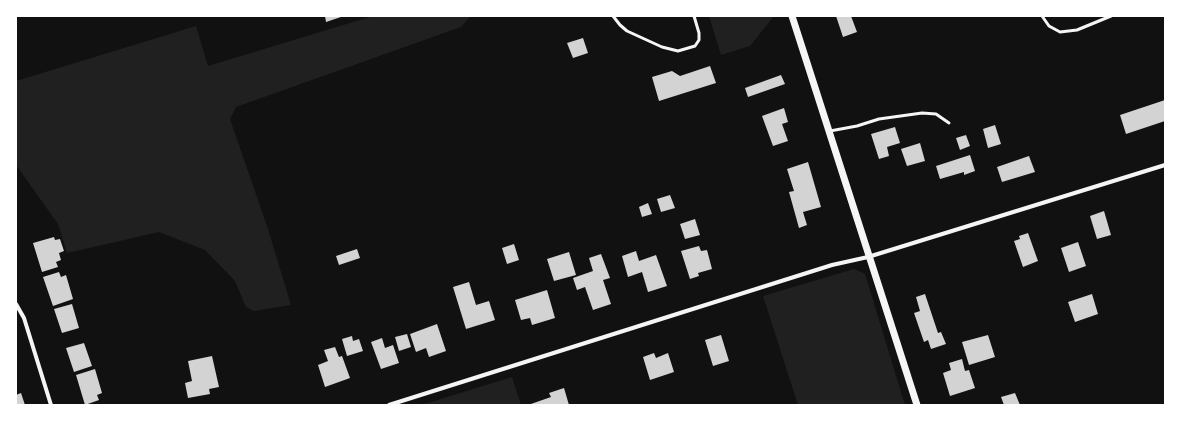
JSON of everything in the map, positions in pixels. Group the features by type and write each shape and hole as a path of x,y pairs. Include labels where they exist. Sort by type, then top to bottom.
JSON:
{"street":[{"path":"792,16 868,257 917,405"},
{"path":"389,405 832,265 868,257 1165,165"},
{"path":"16,304 24,318 51,405"}],"lane":[{"path":"613,16 627,31 662,47 678,51 695,46 699,40 699,33 694,16"},
{"path":"1042,16 1049,26 1060,32 1077,30 1111,16"},
{"path":"828,132 879,119 922,113 936,114 949,123"}],"shaded area":[{"path":"373,16 471,16 461,27 236,107 230,119 268,229 291,305 254,311 246,307 235,281 205,250 159,232 67,253 58,224 16,165 16,81 196,26 208,66"},
{"path":"709,16 774,16 750,46 721,55"},
{"path":"854,269 865,274 905,405 798,405 763,296"},
{"path":"512,377 521,405 421,405"}],"building":[{"path":"325,16 344,16 326,22"},
{"path":"836,16 851,16 857,32 843,37"},
{"path":"583,38 588,53 573,58 567,43"},
{"path":"710,66 716,83 659,101 652,77 672,71 680,76"},
{"path":"781,75 785,84 748,97 745,88"},
{"path":"1165,100 1165,121 1126,134 1120,115"},
{"path":"784,108 788,122 782,124 788,141 773,146 762,116"},
{"path":"995,125 1001,144 988,148 983,129"},
{"path":"895,127 900,143 887,147 889,156 879,159 871,134"},
{"path":"966,135 970,146 960,150 956,138"},
{"path":"920,143 925,161 907,166 901,149"},
{"path":"970,155 975,171 964,175 964,172 940,179 936,166"},
{"path":"1029,156 1035,172 1002,182 997,167"},
{"path":"808,162 821,207 803,212 807,225 799,228 789,192 794,191 787,169"},
{"path":"670,195 675,208 661,212 657,199"},
{"path":"648,203 652,214 642,217 639,207"},
{"path":"1104,211 1111,235 1097,239 1090,216"},
{"path":"695,219 700,235 685,239 680,224"},
{"path":"1028,233 1038,261 1023,267 1014,241 1020,239 1019,236"},
{"path":"54,237 55,240 60,239 64,251 59,253 61,260 56,262 58,267 42,272 33,243"},
{"path":"1078,242 1086,266 1069,272 1061,248"},
{"path":"514,244 519,260 507,264 502,248"},
{"path":"699,246 701,251 707,250 712,269 698,273 699,276 690,279 681,251"},
{"path":"357,249 360,258 339,265 336,256"},
{"path":"636,251 639,261 656,255 667,286 648,292 642,272 628,277 622,256"},
{"path":"569,252 576,275 554,281 547,259"},
{"path":"601,254 610,278 603,280 611,304 593,310 585,287 577,290 573,278 593,271 589,258"},
{"path":"59,272 61,277 66,275 73,299 53,306 43,277"},
{"path":"469,282 476,305 489,301 495,320 466,329 453,287"},
{"path":"547,290 555,318 532,325 530,318 521,320 515,300"},
{"path":"925,294 938,333 941,332 946,344 931,349 928,340 924,342 914,313 920,311 916,297"},
{"path":"1092,294 1098,314 1075,322 1068,302"},
{"path":"72,304 79,328 62,333 54,309"},
{"path":"437,324 446,351 429,357 426,348 416,352 410,334"},
{"path":"407,334 411,347 399,351 395,337"},
{"path":"721,335 729,361 713,366 705,340"},
{"path":"988,335 995,357 969,365 962,342"},
{"path":"352,336 353,341 359,339 363,351 347,356 342,339"},
{"path":"382,338 385,348 393,345 399,363 381,369 371,342"},
{"path":"84,343 92,366 74,372 66,348"},
{"path":"335,347 339,357 342,356 350,378 325,387 318,365 328,361 324,350"},
{"path":"654,353 656,358 668,353 674,372 650,380 643,357"},
{"path":"212,356 219,387 209,389 210,394 188,398 185,383 192,381 188,361"},
{"path":"962,359 965,371 969,370 975,388 950,396 943,373 951,370 949,363"},
{"path":"95,369 102,393 97,395 99,400 85,405 76,375"},
{"path":"564,388 569,405 528,405 551,397 549,393"},
{"path":"21,393 25,405 16,405 16,395"},
{"path":"1015,393 1020,405 1004,405 1001,397"}]}
